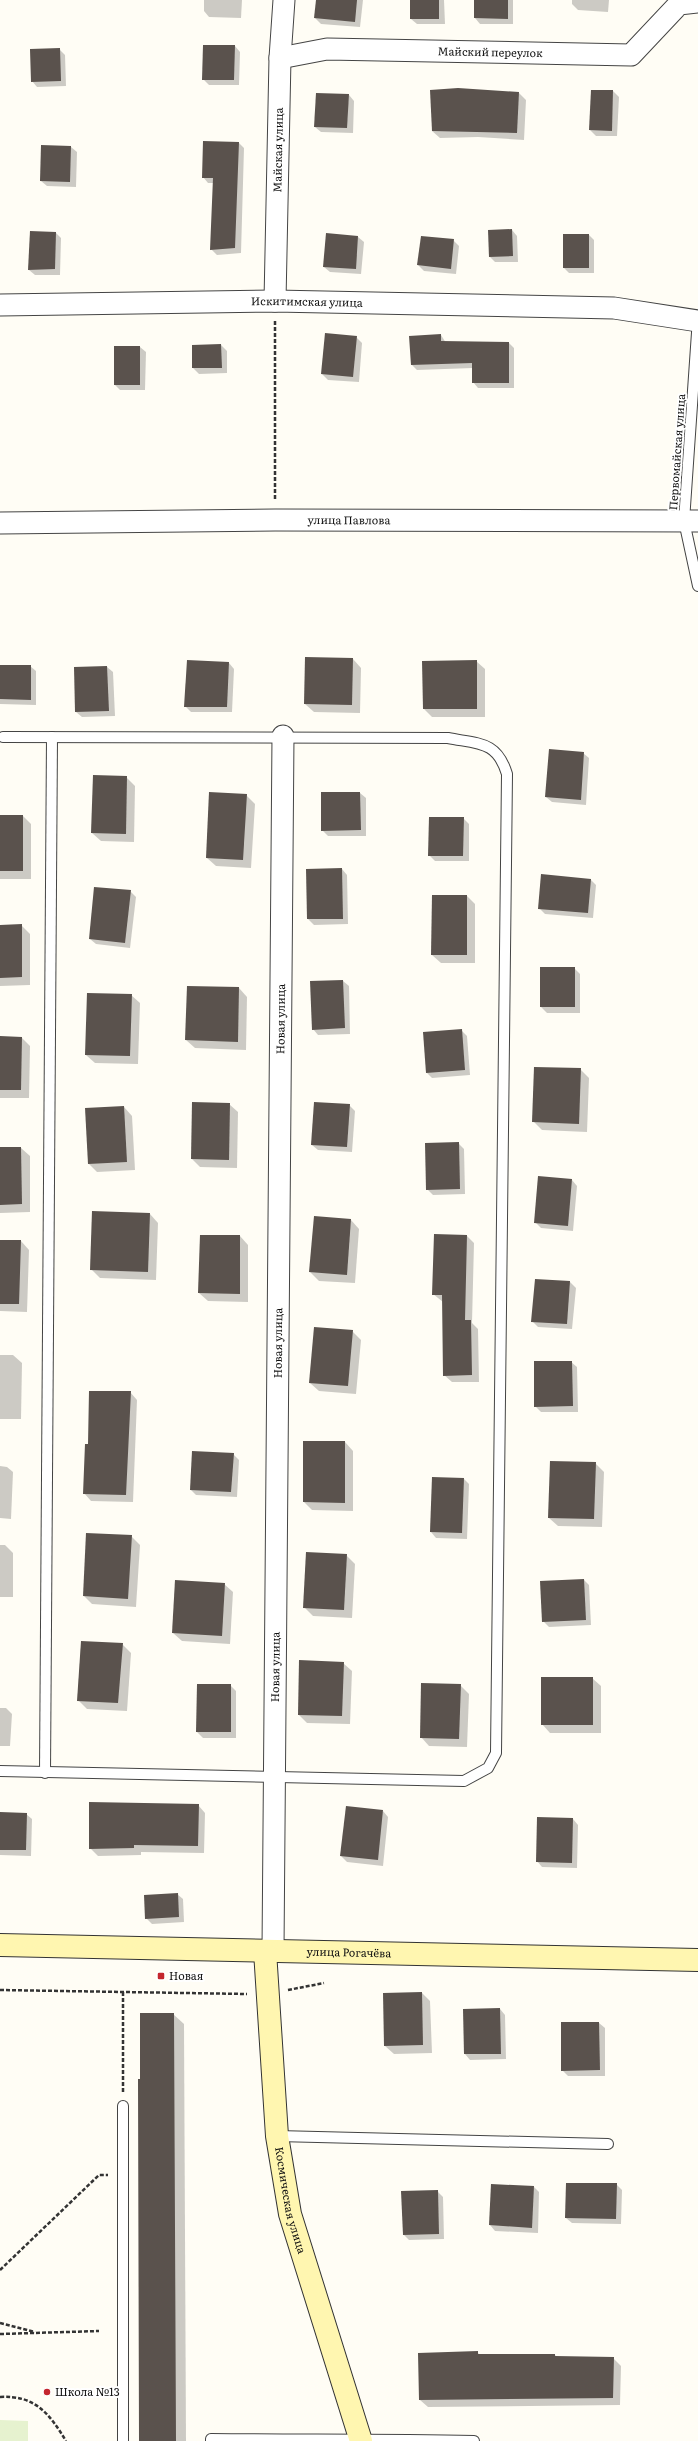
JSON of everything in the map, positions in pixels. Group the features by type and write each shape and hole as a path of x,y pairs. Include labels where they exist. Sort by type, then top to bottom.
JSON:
{"street":[{"name":"Майская улица","path":"275,301 280,58 284,0"},
{"name":"Майский переулок","path":"280,58 327,49 631,55 688,3"},
{"name":"Искитимская улица","path":"0,305 275,301 614,308 698,320"},
{"name":"улица Павлова","path":"0,523 275,520 691,521"},
{"name":"Новая улица","path":"269,1950 275,1776 282,736"},
{"name":"улица Рогачёва","path":"0,1944 698,1960"},
{"name":"Космическая улица","path":"269,1950 268,1994 276,2136 290,2214 360,2439"}],"lane":[{"name":"Первомайская улица","path":"698,320 691,521 698,586"},
{"path":"0,1771 464,1781 488,1768 496,1753 507,774 502,758 487,746 448,738 282,736 3,737"},
{"path":"45,1773 52,737"},
{"path":"123,2106 123,2441"},
{"path":"276,2136 608,2144"},
{"path":"211,2441 211,2439 474,2441"}],"path":[{"path":"275,301 275,520"},
{"path":"0,1990 268,1994 324,1983"},
{"path":"123,1992 123,2106"},
{"path":"0,2270 99,2175 123,2175"},
{"path":"0,2323 39,2333"},
{"path":"0,2334 99,2330"},
{"path":"0,2397 15,2396 34,2403 52,2417 66,2441"}],"green space":[{"path":"0,2420 28,2421 28,2441 0,2441"}],"building":[{"path":"316,0 357,0 355,22 314,18"},
{"path":"410,0 439,0 439,19 410,19"},
{"path":"474,0 508,0 508,19 474,18"},
{"path":"203,45 235,45 234,80 202,80"},
{"path":"60,48 61,81 31,82 30,49"},
{"path":"458,88 519,92 517,133 432,131 430,90"},
{"path":"591,90 613,90 612,131 589,130"},
{"path":"316,93 349,94 347,128 314,127"},
{"path":"203,141 239,142 235,248 210,250 213,178 202,178"},
{"path":"41,145 71,146 70,182 40,181"},
{"path":"512,229 513,256 489,257 488,230"},
{"path":"30,231 56,232 55,269 28,270"},
{"path":"326,233 358,236 356,269 323,267"},
{"path":"563,234 589,234 589,268 563,268"},
{"path":"421,236 454,239 451,269 417,265"},
{"path":"325,333 357,336 353,377 321,374"},
{"path":"441,334 441,341 509,342 509,383 472,383 472,363 411,365 409,336"},
{"path":"221,344 222,368 192,368 192,345"},
{"path":"114,346 140,346 140,385 114,385"},
{"path":"305,657 353,658 352,705 304,704"},
{"path":"187,660 229,662 227,707 184,707"},
{"path":"477,660 477,709 423,709 422,661"},
{"path":"0,665 31,665 31,700 0,699"},
{"path":"107,666 109,711 75,712 74,667"},
{"path":"549,749 584,752 581,800 545,797"},
{"path":"93,775 127,776 126,834 91,833"},
{"path":"209,792 247,794 243,860 206,858"},
{"path":"321,792 360,792 361,830 321,831"},
{"path":"0,815 23,815 23,871 0,871"},
{"path":"429,817 464,817 463,856 428,856"},
{"path":"342,868 343,919 307,919 306,869"},
{"path":"541,874 591,879 588,913 538,909"},
{"path":"94,887 131,890 125,943 89,939"},
{"path":"432,895 467,895 467,955 431,955"},
{"path":"22,924 22,977 0,978 0,925"},
{"path":"540,967 575,967 575,1007 540,1007"},
{"path":"343,980 345,1028 312,1030 310,981"},
{"path":"187,986 239,987 238,1042 185,1040"},
{"path":"87,993 132,994 130,1056 85,1055"},
{"path":"462,1029 465,1070 426,1073 423,1032"},
{"path":"0,1036 22,1037 21,1090 0,1090"},
{"path":"534,1067 581,1068 579,1124 532,1122"},
{"path":"192,1102 230,1103 229,1160 191,1159"},
{"path":"314,1102 350,1104 347,1147 311,1145"},
{"path":"124,1106 127,1162 88,1164 85,1108"},
{"path":"459,1142 460,1189 426,1190 425,1143"},
{"path":"0,1147 21,1147 22,1204 0,1205"},
{"path":"538,1176 572,1179 568,1226 534,1223"},
{"path":"92,1211 150,1213 148,1272 90,1270"},
{"path":"314,1216 351,1219 347,1275 309,1272"},
{"path":"434,1234 467,1235 465,1320 471,1320 472,1375 443,1376 442,1295 432,1295"},
{"path":"200,1235 240,1235 240,1294 198,1293"},
{"path":"0,1240 21,1240 19,1304 0,1304"},
{"path":"535,1279 570,1281 567,1324 531,1322"},
{"path":"314,1327 353,1330 348,1386 309,1383"},
{"path":"534,1361 572,1361 573,1406 534,1407"},
{"path":"89,1391 131,1391 126,1495 83,1494 85,1444 88,1444"},
{"path":"303,1441 345,1441 345,1503 303,1502"},
{"path":"192,1451 234,1453 231,1492 190,1490"},
{"path":"550,1461 596,1462 594,1519 548,1518"},
{"path":"432,1477 464,1478 462,1533 430,1532"},
{"path":"86,1533 132,1535 128,1599 83,1596"},
{"path":"306,1552 347,1554 344,1610 303,1608"},
{"path":"584,1579 586,1620 542,1622 540,1581"},
{"path":"175,1580 225,1583 222,1636 172,1633"},
{"path":"81,1641 123,1643 118,1703 77,1701"},
{"path":"299,1660 344,1662 342,1716 298,1715"},
{"path":"541,1677 593,1677 593,1725 541,1725"},
{"path":"421,1683 461,1684 459,1739 420,1738"},
{"path":"197,1684 231,1684 231,1732 196,1732"},
{"path":"89,1802 199,1804 198,1846 134,1845 134,1848 89,1849"},
{"path":"346,1806 383,1810 378,1860 340,1856"},
{"path":"0,1812 27,1813 26,1850 0,1850"},
{"path":"537,1817 573,1818 572,1863 536,1862"},
{"path":"178,1893 179,1917 145,1919 144,1895"},
{"path":"422,1992 423,2045 384,2046 383,1993"},
{"path":"500,2008 501,2054 464,2054 463,2009"},
{"path":"140,2013 174,2013 176,2441 139,2441 138,2079 140,2079"},
{"path":"561,2022 599,2022 600,2070 561,2071"},
{"path":"566,2183 617,2183 616,2219 565,2218"},
{"path":"491,2184 534,2186 532,2228 489,2225"},
{"path":"438,2190 439,2234 403,2235 401,2191"},
{"path":"478,2351 478,2354 555,2354 555,2356 614,2357 613,2398 419,2400 418,2353"}],"place":[{"name":"Новая","path":"161,1976"},
{"name":"Школа №13","path":"47,2392"}]}
